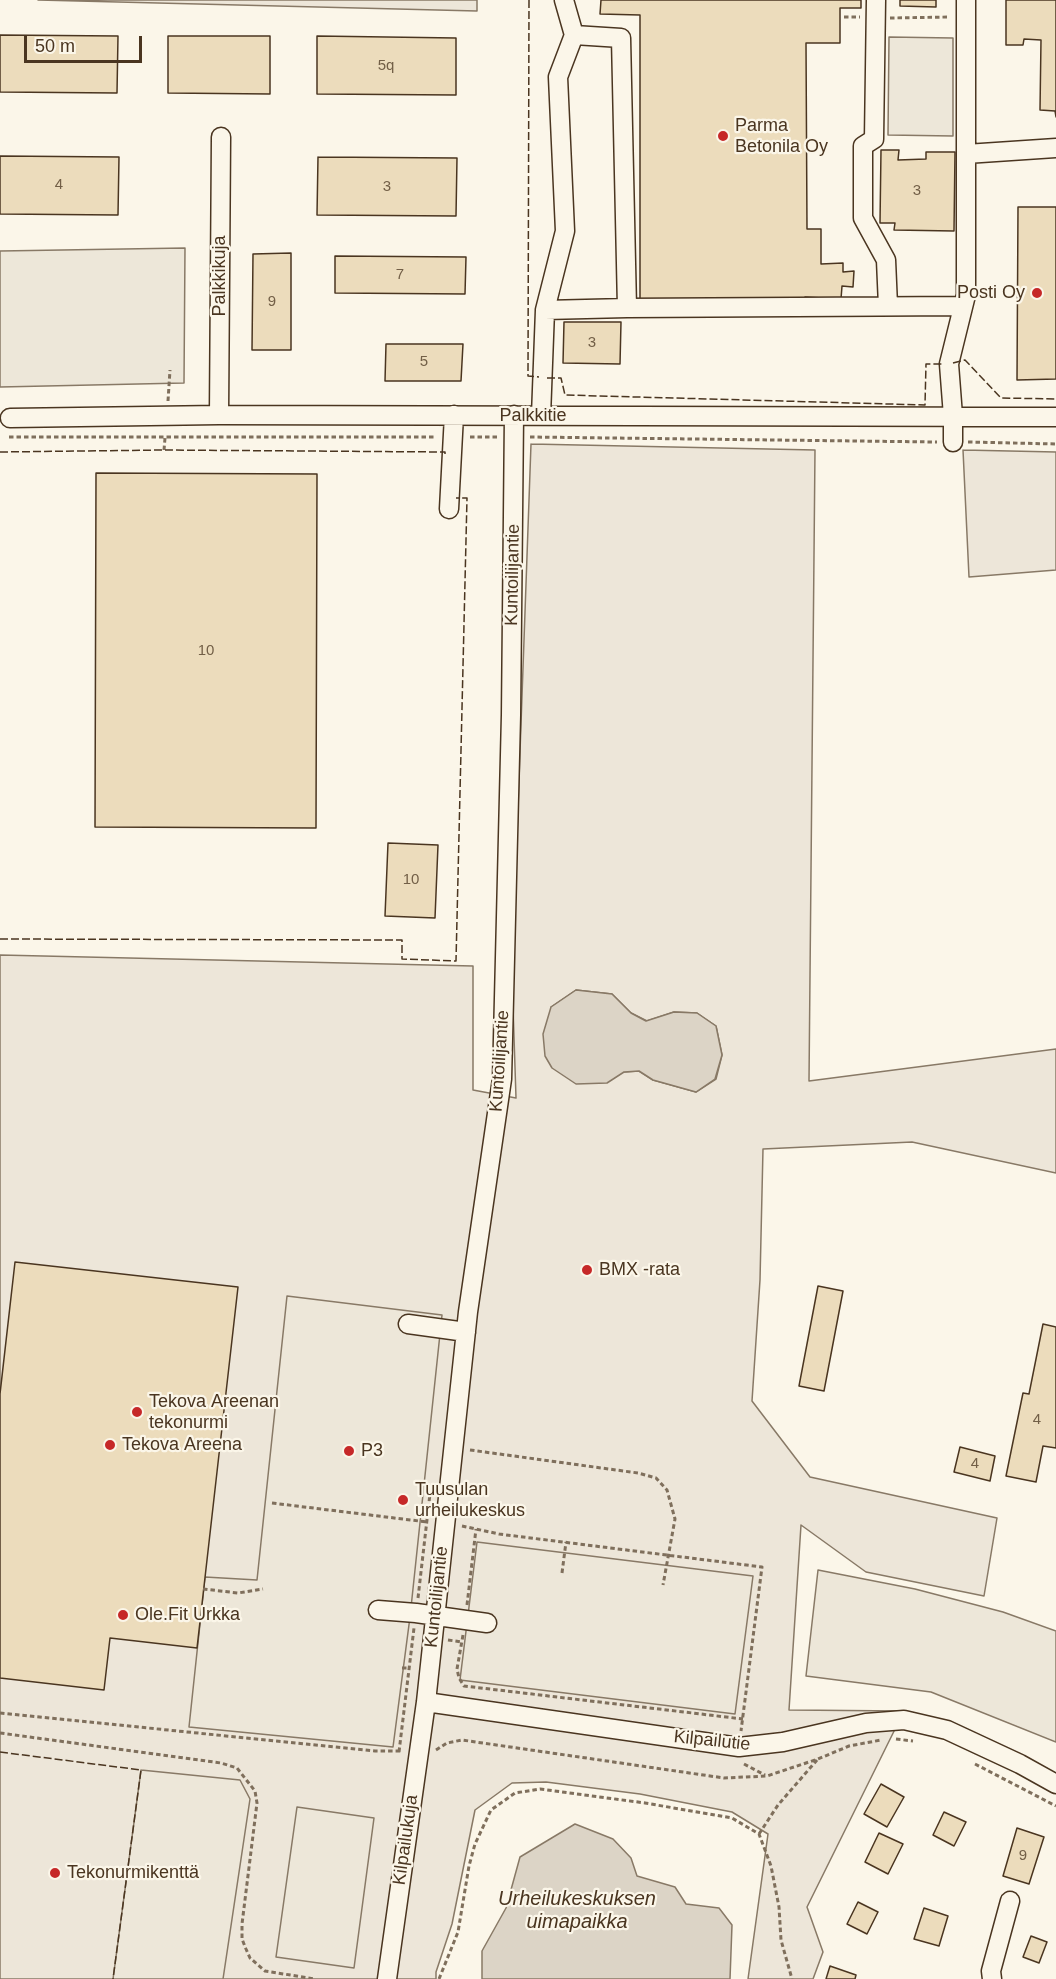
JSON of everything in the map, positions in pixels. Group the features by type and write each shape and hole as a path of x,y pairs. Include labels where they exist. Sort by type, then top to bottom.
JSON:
{"street":[{"path":"541,416 544,310 565,231 558,77 574,35 564,0"},
{"path":"876,9 873,138 863,146 863,218 885,260 888,306"},
{"path":"953,442 948,364 966,295 966,9"},
{"path":"574,35 621,38 627,308"},
{"name":"Palkkikuja","path":"219,415 221,137"},
{"path":"966,154 1056,148"},
{"path":"544,310 963,306"},
{"name":"Palkkitie","path":"10,427 219,415 1056,417"},
{"name":"Kuntoilijantie","path":"426,1702 435,1616 463,1425 466,1332 502,1079 511,715 514,415"},
{"path":"449,509 454,416"},
{"path":"408,1324 466,1332"},
{"path":"378,1610 487,1623"},
{"name":"Kilpailutie","path":"426,1702 739,1747 783,1742 866,1723 904,1720 947,1730 1020,1764 1056,1784"},
{"name":"Kilpailukuja","path":"387,1979 426,1702"},
{"path":"992,1979 1010,1901"}],"path":[{"path":"844,17 876,9 966,9"},
{"path":"10,427 452,437 1056,444"},
{"path":"469,1450 638,1473 656,1478 667,1490 675,1519 663,1585"},
{"path":"399,1752 432,1476"},
{"path":"272,1503 426,1522"},
{"path":"461,1526 762,1567 738,1759 767,1776"},
{"path":"476,1529 457,1669 464,1686 743,1719"},
{"path":"562,1573 566,1542"},
{"path":"203,1589 238,1593 263,1589"},
{"path":"402,1668 409,1668"},
{"path":"0,1713 399,1752"},
{"path":"0,1733 221,1763 237,1768 255,1791 257,1803 242,1939 250,1958 265,1971 315,1979"},
{"path":"393,1747 399,1752"},
{"path":"759,1834 778,1805 818,1759"},
{"path":"439,1979 458,1932 475,1844 491,1810 515,1793 540,1789 645,1803 732,1818 759,1834 771,1866 779,1907 781,1940 792,1979"}],"shaded area":[{"path":"38,0 477,0 477,11"},
{"path":"889,37 953,38 953,136 888,135"},
{"path":"185,248 184,383 0,387 0,251"},
{"name":"Tuusulan urheilukeskus","path":"531,444 815,450 809,1081 1056,1049 1056,1173 912,1142 763,1149 760,1280 752,1401 810,1477 997,1518 984,1596 866,1572 801,1525 789,1710 904,1711 807,1907 823,1952 813,1979 748,1979 768,1834 732,1812 640,1794 546,1782 512,1783 475,1810 452,1924 436,1972 436,1979 0,1979 0,955 473,966 473,1090 516,1098 512,976","holes":["576,990 612,994 631,1013 647,1021 674,1012 697,1013 716,1026 722,1055 716,1079 696,1092 653,1080 639,1071 624,1072 551,1007"]},
{"path":"963,450 1056,452 1056,570 969,577"},
{"name":"P3","path":"287,1296 442,1315 410,1617 393,1747 189,1727 205,1577 257,1580"},
{"path":"477,1542 753,1576 735,1714 460,1680"},
{"path":"818,1570 915,1589 1003,1612 1056,1631 1056,1742 931,1692 806,1676"},
{"path":"141,1770 240,1780 250,1799 223,1979 113,1979"},
{"path":"297,1807 374,1818 354,1968 276,1957"}],"water":[{"path":"576,990 612,994 631,1013 646,1021 674,1012 697,1013 716,1026 722,1055 715,1079 696,1092 653,1080 639,1071 624,1072 607,1083 576,1084 552,1068 545,1056 543,1034 551,1007"},
{"name":"Urheilukeskuksen uimapaikka","path":"575,1824 613,1839 631,1858 637,1876 675,1887 686,1904 719,1908 732,1925 730,1979 482,1979 482,1951 506,1908 520,1857"}],"building":[{"name":"Parma Betonila Oy","path":"601,0 861,0 861,8 840,8 840,43 806,43 807,229 821,229 821,264 843,263 843,272 854,271 853,287 842,286 841,299 805,297 805,300 640,301 640,15 600,14"},
{"path":"900,0 936,0 936,7 900,6"},
{"path":"1006,0 1056,0 1056,117 1055,111 1040,110 1041,40 1024,39 1023,45 1006,45"},
{"path":"0,35 118,36 117,93 0,92"},
{"path":"168,36 270,36 270,94 168,93"},
{"path":"317,36 456,38 456,95 317,94"},
{"path":"881,150 899,150 898,160 926,159 926,152 955,152 954,231 894,230 895,223 880,223"},
{"path":"0,156 119,157 118,215 0,214"},
{"path":"318,157 457,158 456,216 317,215"},
{"name":"Posti Oy","path":"1018,207 1056,207 1056,379 1017,380"},
{"path":"291,253 291,350 252,350 253,254"},
{"path":"335,256 466,257 465,294 335,293"},
{"path":"564,322 621,322 620,364 563,363"},
{"path":"386,344 463,344 461,381 385,381"},
{"path":"96,473 317,474 316,828 95,827"},
{"path":"388,843 438,845 435,918 385,916"},
{"name":"Tekova Areena","path":"15,1262 238,1287 197,1648 110,1638 104,1690 0,1678 0,1394"},
{"path":"818,1286 843,1291 824,1391 799,1386"},
{"path":"1043,1324 1056,1327 1056,1448 1043,1446 1036,1482 1006,1476 1023,1393 1029,1394"},
{"path":"960,1447 995,1456 990,1481 954,1472"},
{"path":"881,1784 904,1797 887,1827 864,1814"},
{"path":"944,1812 966,1822 954,1846 933,1835"},
{"path":"1017,1828 1044,1837 1029,1884 1003,1876"},
{"path":"879,1833 903,1844 888,1874 865,1862"},
{"path":"858,1902 878,1912 867,1934 847,1924"},
{"path":"924,1908 948,1916 939,1946 914,1939"},
{"path":"1031,1936 1047,1942 1039,1963 1023,1957"},
{"path":"830,1966 856,1975 855,1979 826,1979"}],"fence":[{"path":"529,0 528,376 539,377"},
{"path":"953,363 965,360 1001,398 1056,399"},
{"path":"547,378 561,378 565,395 925,405 926,364 944,364"},
{"path":"0,452 164,450 445,452 445,454"},
{"path":"0,939 402,940 402,959 456,961 467,498 456,498"},
{"path":"0,1752 141,1770 113,1979"}],"place":[{"name":"Parma Betonila Oy","path":"723,136"},
{"name":"Posti Oy","path":"1037,293"},
{"name":"BMX -rata","path":"587,1270"},
{"name":"Tekova Areenan tekonurmi","path":"137,1412"},
{"name":"Tekova Areena","path":"110,1445"},
{"name":"P3","path":"349,1451"},
{"name":"Tuusulan urheilukeskus","path":"403,1500"},
{"name":"Ole.Fit Urkka","path":"123,1615"},
{"name":"Tekonurmikenttä","path":"55,1873"}]}
